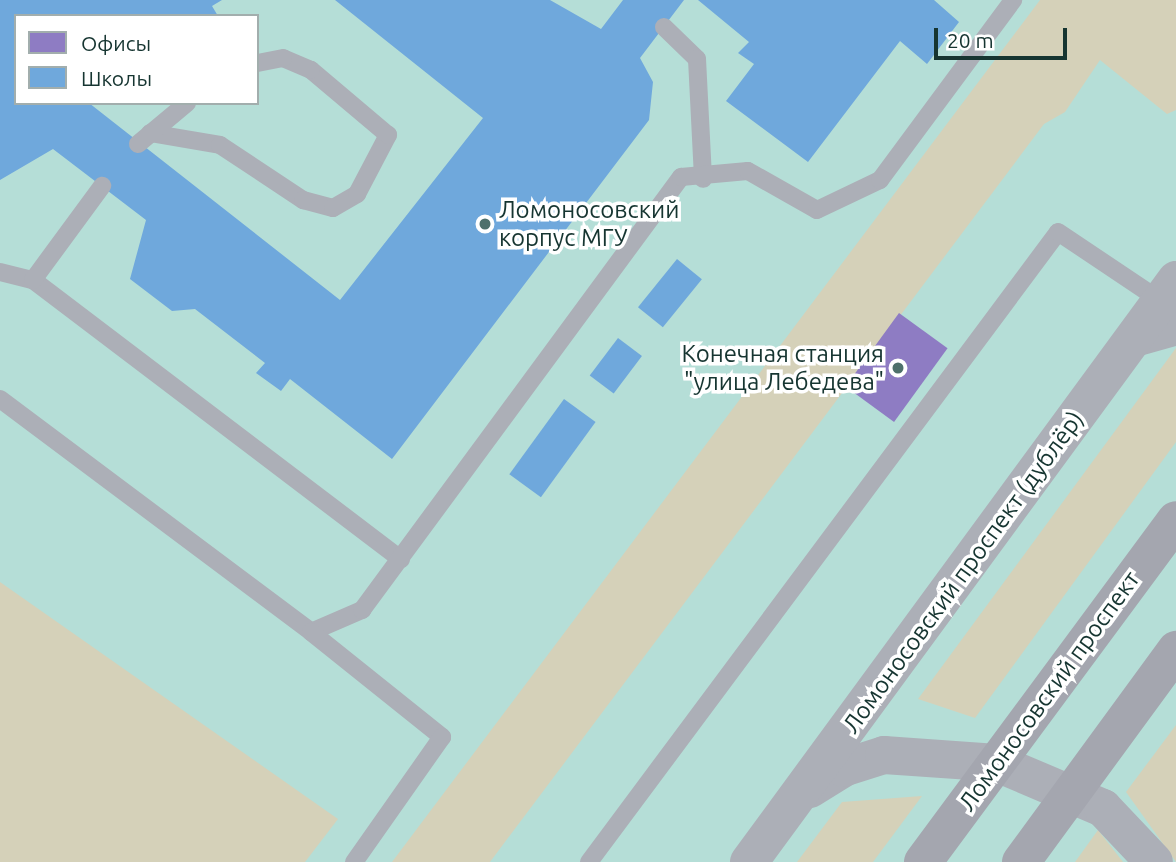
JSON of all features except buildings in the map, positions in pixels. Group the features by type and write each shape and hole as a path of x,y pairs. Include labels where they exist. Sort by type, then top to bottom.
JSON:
{"main road":[{"name":"Ломоносовский проспект","path":"923,862 1176,520"},
{"path":"1021,862 1176,650"}],"street":[{"name":"Ломоносовский проспект (дублёр)","path":"748,862 1134,338 1171,302"},
{"path":"1134,338 1176,349"},
{"path":"796,798 843,768 884,755 936,754 997,763 1073,792 1132,834 1154,862"}],"lane":[{"path":"311,632 362,610 681,177 703,179 748,171 817,210 880,180 1013,0"},
{"path":"664,27 696,59 703,179"},
{"path":"185,105 144,138 220,145 303,200 333,208 357,194 388,135 311,70 283,58 259,63"},
{"path":"33,280 102,186"},
{"path":"589,862 1058,232 1171,302"},
{"path":"0,272 33,280 401,559"},
{"path":"0,399 311,632 442,737 354,862"}],"shaded area":[{"path":"1040,0 1176,0 1176,110 1167,114 1100,60 1065,112 1044,124 490,862 392,862"},
{"path":"1176,348 1176,442 975,718 918,699"},
{"path":"0,582 338,819 305,862 0,862"},
{"path":"1176,725 1176,862 1126,792"},
{"path":"922,796 873,862 797,862 842,802"},
{"path":"1098,830 1123,862 1075,862"}],"place":[{"name":"Ломоносовский корпус МГУ","path":"485,224"},
{"name":"Конечная станция \"улица Лебедева\"","path":"898,368"}]}
